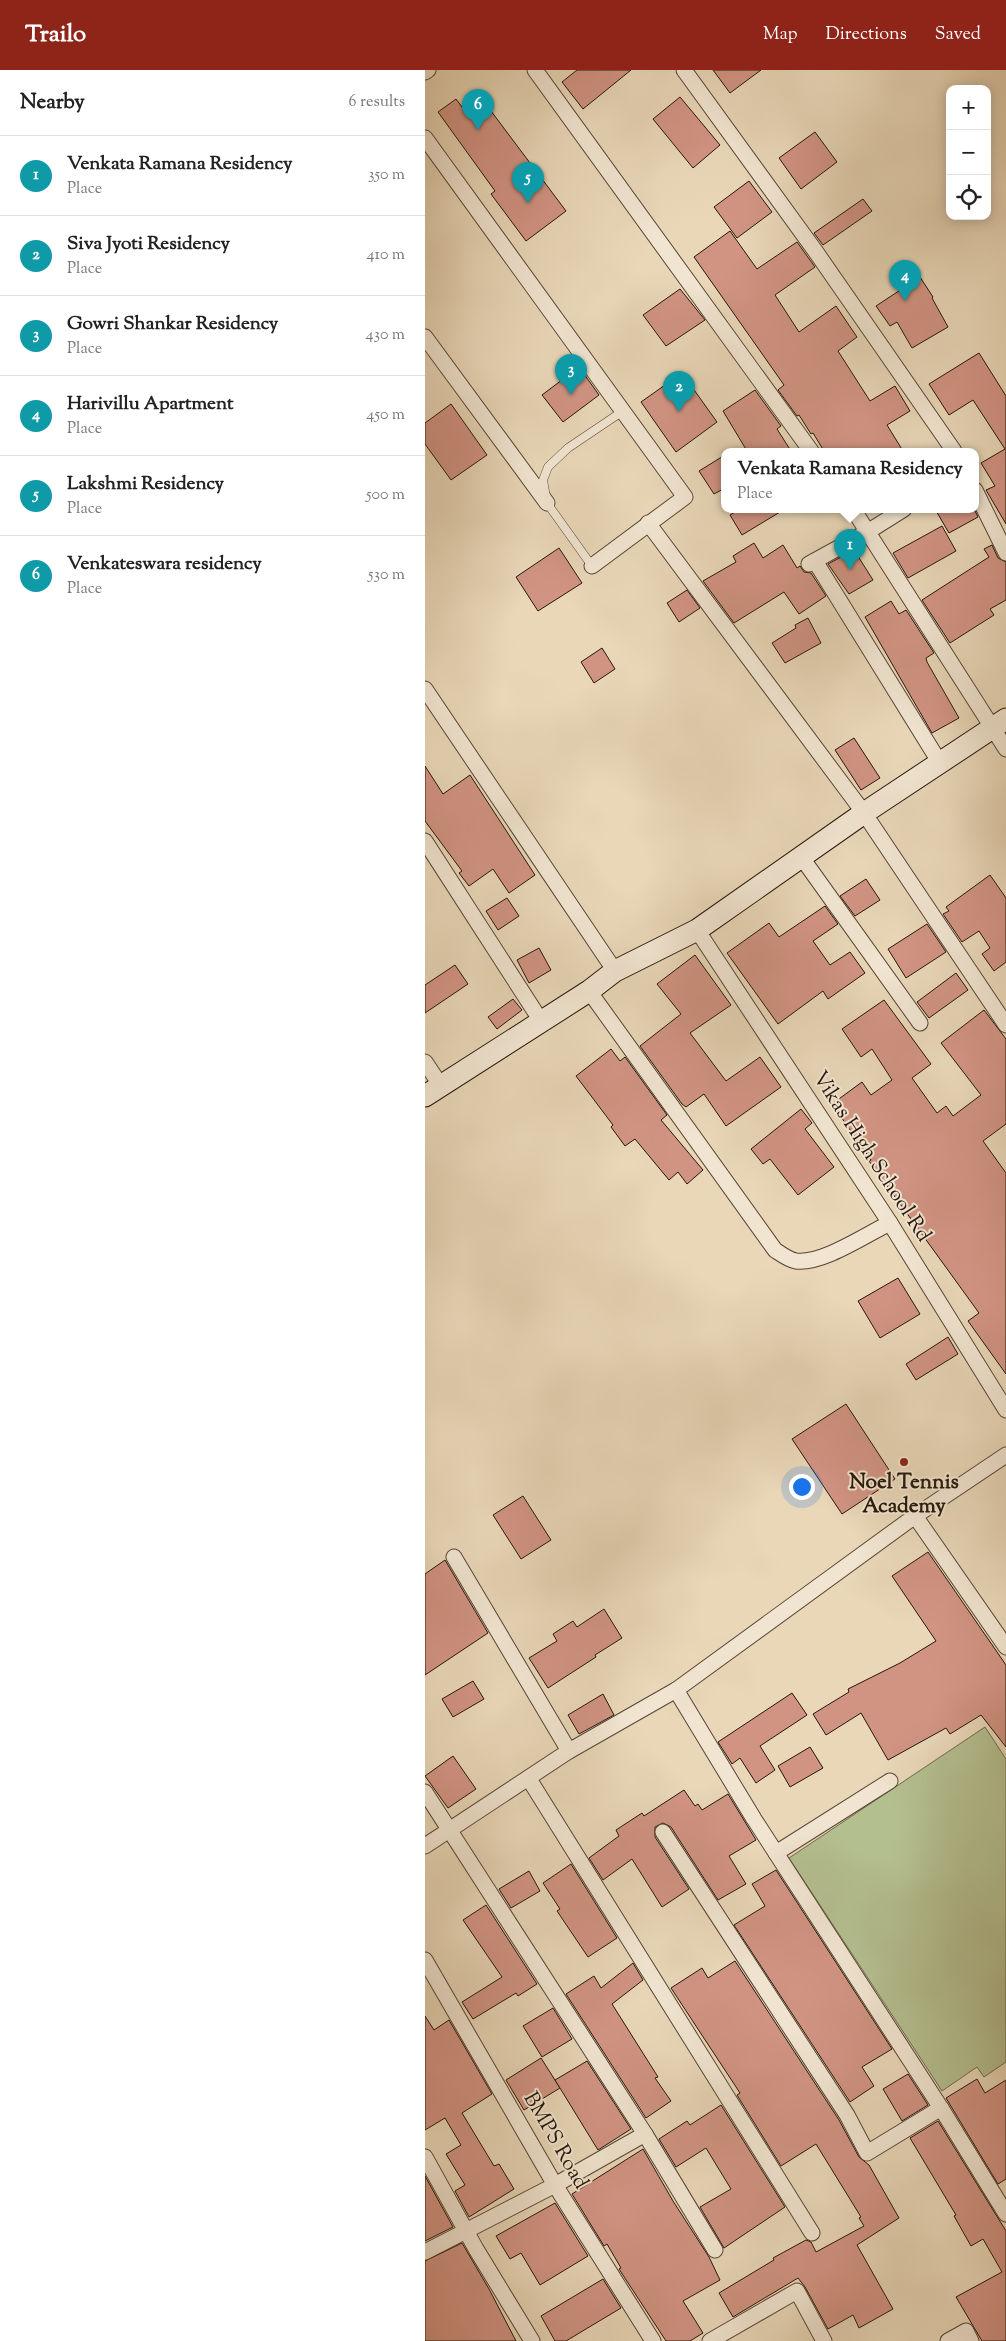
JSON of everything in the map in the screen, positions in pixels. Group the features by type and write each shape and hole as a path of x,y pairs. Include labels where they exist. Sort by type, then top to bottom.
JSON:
{"street":[{"path":"535,70 809,448"},
{"path":"684,70 816,252 952,448"},
{"path":"425,138 685,497 592,566"},
{"path":"425,337 547,503"},
{"path":"979,498 1006,553"},
{"path":"856,513 999,724 1006,749"},
{"path":"899,513 869,532 812,562 941,763"},
{"path":"648,523 864,813 1006,1025"},
{"path":"425,689 615,971"},
{"path":"425,1062 433,1091 589,991 615,971 697,930 864,813 999,724"},
{"path":"425,841 541,1021"},
{"path":"802,858 919,1023"},
{"name":"Vikas High School Rd","path":"697,930 889,1223 1006,1410"},
{"path":"589,991 762,1236 775,1250 793,1260 808,1261 836,1250 889,1223"},
{"path":"425,1846 449,1828 569,1752 676,1690 915,1516 1006,1455"},
{"path":"915,1516 1006,1647"},
{"path":"454,1557 569,1752"},
{"path":"676,1690 776,1853 941,2108 1006,2214"},
{"path":"529,1779 812,2234"},
{"path":"776,1853 890,1780"},
{"path":"425,1792 645,2134 715,2250"},
{"path":"663,1832 842,2108 867,2152 941,2108"},
{"name":"BMPS Road","path":"425,1960 555,2185 653,2341"},
{"path":"425,2252 555,2185 645,2134"},
{"path":"425,2157 532,2341"},
{"path":"710,2341 797,2290 824,2341"},
{"path":"948,2341 965,2331 971,2341"}],"lane":[{"path":"592,566 547,503 543,480 548,467 568,448 623,411"}],"green space":[{"path":"985,1727 1006,1759 1006,2062 984,2077 977,2067 942,2091 789,1858"}],"building":[{"path":"577,70 631,70 583,109 562,82"},
{"path":"713,70 761,70 730,93"},
{"path":"479,95 566,211 526,241 491,194 495,191 438,112 456,99 462,107"},
{"path":"680,97 720,145 693,168 653,119"},
{"path":"815,132 837,162 801,189 779,158"},
{"path":"749,181 772,212 737,238 714,207"},
{"path":"863,199 872,211 823,245 814,233"},
{"path":"730,231 757,269 797,242 815,267 775,295 799,332 836,306 857,337 838,351 870,401 895,386 910,411 887,425 901,448 822,448 813,433 811,434 799,415 797,416 778,390 784,385 694,257"},
{"path":"920,277 933,297 948,327 912,348 897,322 890,326 876,306"},
{"path":"680,289 705,320 666,346 643,315"},
{"path":"979,353 1006,396 1006,524 986,490 995,486 981,463 1005,449 973,400 949,415 929,384"},
{"path":"579,367 599,395 563,422 542,395"},
{"path":"682,373 717,422 676,452 641,402"},
{"path":"755,390 781,426 777,429 789,448 745,448 723,411"},
{"path":"451,404 487,455 451,480 425,444 425,423"},
{"path":"721,457 721,490 714,494 699,471"},
{"path":"733,513 778,513 742,535 730,515"},
{"path":"937,513 976,513 978,517 949,533"},
{"path":"942,526 956,551 908,578 893,553"},
{"path":"754,543 763,558 783,545 797,568 800,566 804,572 811,573 826,596 799,614 784,592 734,623 703,581 736,562 733,556"},
{"path":"992,545 998,558 1006,562 1006,600 990,609 994,615 950,643 922,600 989,557 984,549"},
{"path":"559,548 582,583 538,611 516,577"},
{"path":"854,550 873,580 849,594 828,564"},
{"path":"687,590 700,608 679,622 667,603"},
{"path":"891,601 899,614 906,610 934,653 926,658 927,662 959,718 932,733 865,617"},
{"path":"808,618 821,643 785,663 772,643 796,628 795,625"},
{"path":"602,648 615,669 594,683 581,662"},
{"path":"854,738 880,778 861,790 835,750"},
{"path":"425,766 443,794 470,775 535,875 509,893 493,869 469,886 459,873 462,871 425,821"},
{"path":"990,875 1006,898 1006,962 994,971 982,954 990,948 979,931 962,942 943,914 949,911 946,907"},
{"path":"866,879 880,900 855,916 840,896"},
{"path":"507,898 519,916 498,930 486,911"},
{"path":"825,906 838,924 813,941 830,965 850,952 865,973 828,999 823,991 778,1024 727,953 769,923 779,937"},
{"path":"927,924 946,952 906,978 888,949"},
{"path":"539,948 551,970 529,983 517,960"},
{"path":"695,955 731,1005 690,1033 726,1081 760,1057 781,1087 726,1126 704,1094 686,1107 682,1104 640,1046 681,1014 657,984"},
{"path":"455,965 468,984 425,1013 425,985"},
{"path":"956,973 968,990 929,1018 917,1002"},
{"path":"513,999 522,1010 497,1029 488,1017"},
{"path":"884,1000 931,1064 912,1078 937,1113 946,1106 953,1116 981,1095 941,1043 984,1010 1006,1039 1006,1124 983,1141 1006,1173 1006,1374 968,1321 979,1313 869,1161 871,1160 832,1104 862,1082 871,1095 892,1080 872,1049 861,1057 842,1029"},
{"path":"611,1049 620,1061 625,1057 667,1115 661,1120 703,1170 687,1184 678,1172 669,1180 635,1139 625,1146 611,1127 613,1125 576,1076"},
{"path":"801,1109 812,1123 805,1129 834,1167 798,1195 770,1159 763,1164 751,1149"},
{"path":"898,1278 920,1314 880,1338 858,1301"},
{"path":"948,1337 958,1354 916,1380 906,1364"},
{"path":"846,1404 895,1479 842,1514 792,1439"},
{"path":"523,1496 551,1540 521,1559 493,1515"},
{"path":"928,1552 1006,1665 1006,1747 981,1715 950,1734 946,1728 888,1760 861,1713 826,1735 813,1714 849,1692 848,1689 900,1663 936,1641 892,1576"},
{"path":"445,1560 488,1633 425,1675 425,1574"},
{"path":"604,1609 622,1638 548,1688 529,1658 557,1641 553,1634 573,1621 577,1627"},
{"path":"473,1681 484,1699 453,1717 442,1699"},
{"path":"792,1693 807,1715 760,1746 775,1770 756,1783 740,1758 732,1764 718,1742"},
{"path":"603,1694 614,1715 579,1734 568,1715"},
{"path":"810,1747 823,1768 790,1787 778,1766"},
{"path":"453,1756 476,1789 448,1808 425,1776"},
{"path":"684,1790 695,1806 698,1804 702,1810 728,1794 756,1840 729,1856 746,1884 718,1900 671,1827 663,1823 655,1827 655,1837 689,1889 662,1907 632,1859 603,1880 589,1858 619,1836 616,1830 642,1813 644,1816"},
{"path":"571,1864 617,1938 588,1957 557,1911 560,1909 543,1883"},
{"path":"776,1870 892,2049 862,2067 874,2086 850,2102 734,1925 765,1906 752,1884"},
{"path":"529,1871 540,1891 511,1908 499,1889"},
{"path":"486,1905 537,1984 518,1996 516,1993 473,2019 462,2002 502,1977 463,1920"},
{"path":"735,1961 839,2120 859,2157 869,2165 899,2218 857,2245 893,2309 859,2328 853,2315 828,2329 798,2278 733,2317 719,2293 774,2260 773,2258 806,2240 811,2242 816,2252 864,2226 859,2218 861,2217 816,2144 781,2166 737,2095 740,2093 671,1988 702,1968 708,1978"},
{"path":"633,1963 643,1980 612,2004 658,2077 655,2078 671,2101 646,2118 566,1994 594,1976 601,1988"},
{"path":"553,2008 572,2039 542,2057 523,2026"},
{"path":"425,2016 434,2030 449,2020 492,2094 462,2113 494,2166 499,2164 514,2189 469,2217 455,2191 465,2185 446,2154 461,2145 445,2118 425,2130"},
{"path":"541,2058 560,2088 524,2110 506,2080"},
{"path":"587,2061 631,2129 598,2150 555,2080"},
{"path":"908,2074 928,2105 902,2121 883,2089"},
{"path":"977,2079 985,2093 1006,2080 1006,2179 998,2184 946,2098"},
{"path":"721,2105 785,2207 724,2248 700,2207 731,2189 706,2148 676,2167 659,2139 687,2121 690,2125"},
{"path":"938,2121 1006,2231 1006,2341 982,2341 956,2297 1002,2272 983,2239 971,2246 954,2216 956,2215 910,2138"},
{"path":"643,2149 673,2201 709,2257 720,2280 683,2301 703,2333 690,2341 666,2341 619,2269 621,2268 607,2244 604,2246 572,2194"},
{"path":"425,2176 453,2227 425,2241"},
{"path":"555,2203 588,2256 540,2285 521,2253 510,2259 496,2236"},
{"path":"462,2243 516,2341 425,2341 425,2261"},
{"path":"603,2279 621,2308 566,2341 555,2341 541,2316"}],"place":[{"name":"Venkateswara residency","path":"478,130"},
{"name":"Lakshmi Residency","path":"528,203"},
{"name":"Harivillu Apartment","path":"905,301"},
{"name":"Gowri Shankar Residency","path":"571,395"},
{"name":"Siva Jyoti Residency","path":"679,412"},
{"name":"Venkata Ramana Residency","path":"850,570"},
{"name":"Noel Tennis Academy","path":"904,1462"}]}
